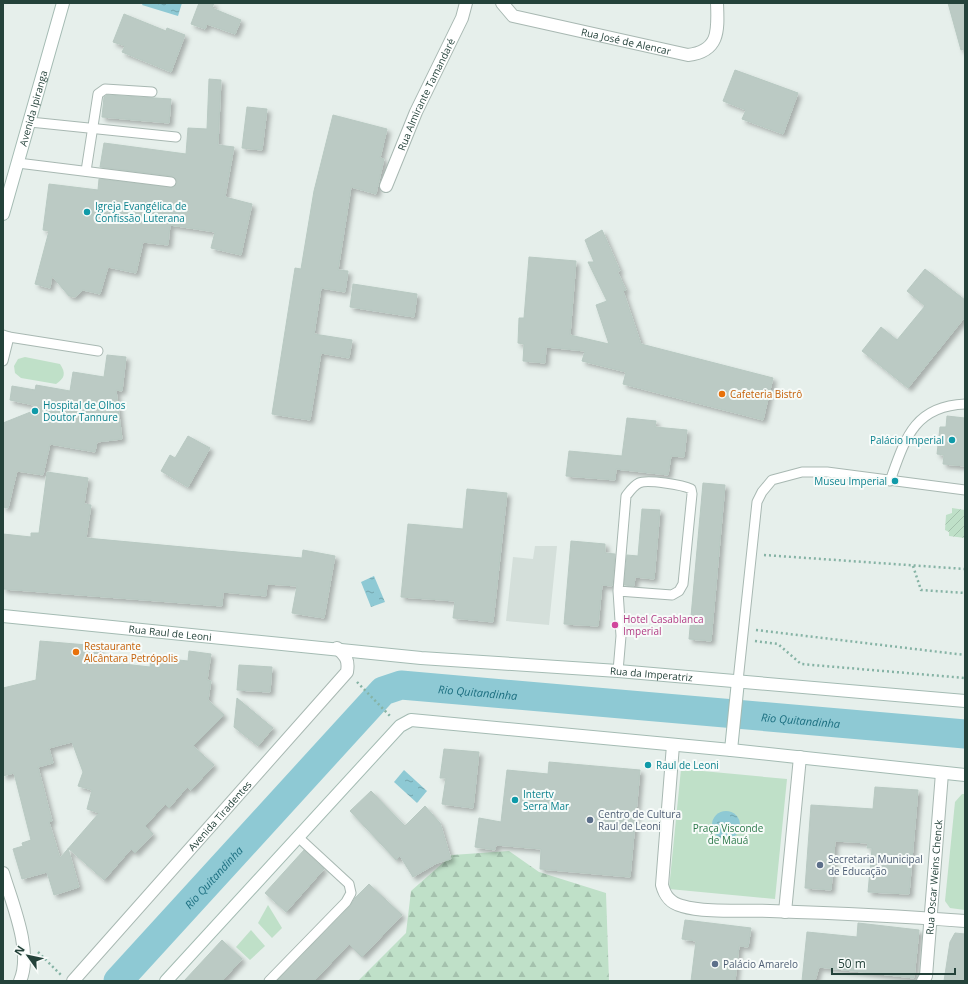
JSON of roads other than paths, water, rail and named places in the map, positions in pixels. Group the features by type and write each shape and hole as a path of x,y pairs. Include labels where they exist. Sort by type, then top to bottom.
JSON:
{"main road":[{"name":"Avenida Ipiranga","path":"3,214 63,3"},
{"name":"Rua Almirante Tamandaré","path":"386,186 416,112 462,18 466,3"},
{"name":"Rua José de Alencar","path":"502,3 513,16 688,55 700,54 710,47 716,36 717,3"},
{"name":"Rua Raul de Leoni","path":"3,616 337,648"},
{"name":"Rua da Imperatriz","path":"337,648 422,658 618,671 965,700"},
{"name":"Avenida Tiradentes","path":"67,978 348,672 348,662 346,656 337,648"},
{"path":"731,750 738,681"},
{"path":"166,981 400,726 411,720 731,750 965,775"},
{"path":"673,745 662,885 668,898 682,906 737,911 930,918 965,921"},
{"path":"785,912 800,758"},
{"name":"Rua Oscar Weins Chenck","path":"923,981 926,976 942,773"},
{"path":"3,873 22,936 24,960 23,974 20,981"}],"lane":[{"path":"86,171 98,94 101,90 152,92"},
{"path":"30,122 176,137"},
{"path":"18,163 171,182"},
{"path":"3,361 6,336 98,351"},
{"path":"890,481 904,441 924,416 935,409 951,404 965,404"},
{"path":"738,681 757,502 762,492 772,480 802,472 827,472 965,490"},
{"path":"618,591 672,595 679,591 683,584 692,494 691,489 684,485 640,482 631,488 626,496 618,591 621,636 618,671"},
{"path":"269,981 346,902 351,893 349,884 298,836"}],"water":[{"path":"143,3 182,3 178,16 142,5"},
{"path":"374,576 385,602 371,607 361,582"},
{"path":"404,770 427,791 417,803 394,782"},
{"path":"726,811 736,815 740,825 736,835 726,839 716,835 712,825 716,815"}],"waterway":[{"name":"Rio Quitandinha","path":"118,981 383,691 401,685 965,734"}],"place":[{"name":"Igreja Evangélica de Confissão Luterana","path":"87,212"},
{"name":"Cafeteria Bistrô","path":"722,394"},
{"name":"Hospital de Olhos Doutor Tannure","path":"35,411"},
{"name":"Palácio Imperial","path":"952,440"},
{"name":"Museu Imperial","path":"895,481"},
{"name":"Hotel Casablanca Imperial","path":"615,625"},
{"name":"Restaurante Alcântara Petrópolis","path":"76,652"},
{"name":"Raul de Leoni","path":"648,765"},
{"name":"Intertv Serra Mar","path":"515,800"},
{"name":"Centro de Cultura Raul de Leoni","path":"590,820"},
{"name":"Secretaria Municipal de Educação","path":"820,865"},
{"name":"Palácio Amarelo","path":"715,964"}],"park label":[{"name":"Praça Visconde de Mauá","path":"728,834"}]}
